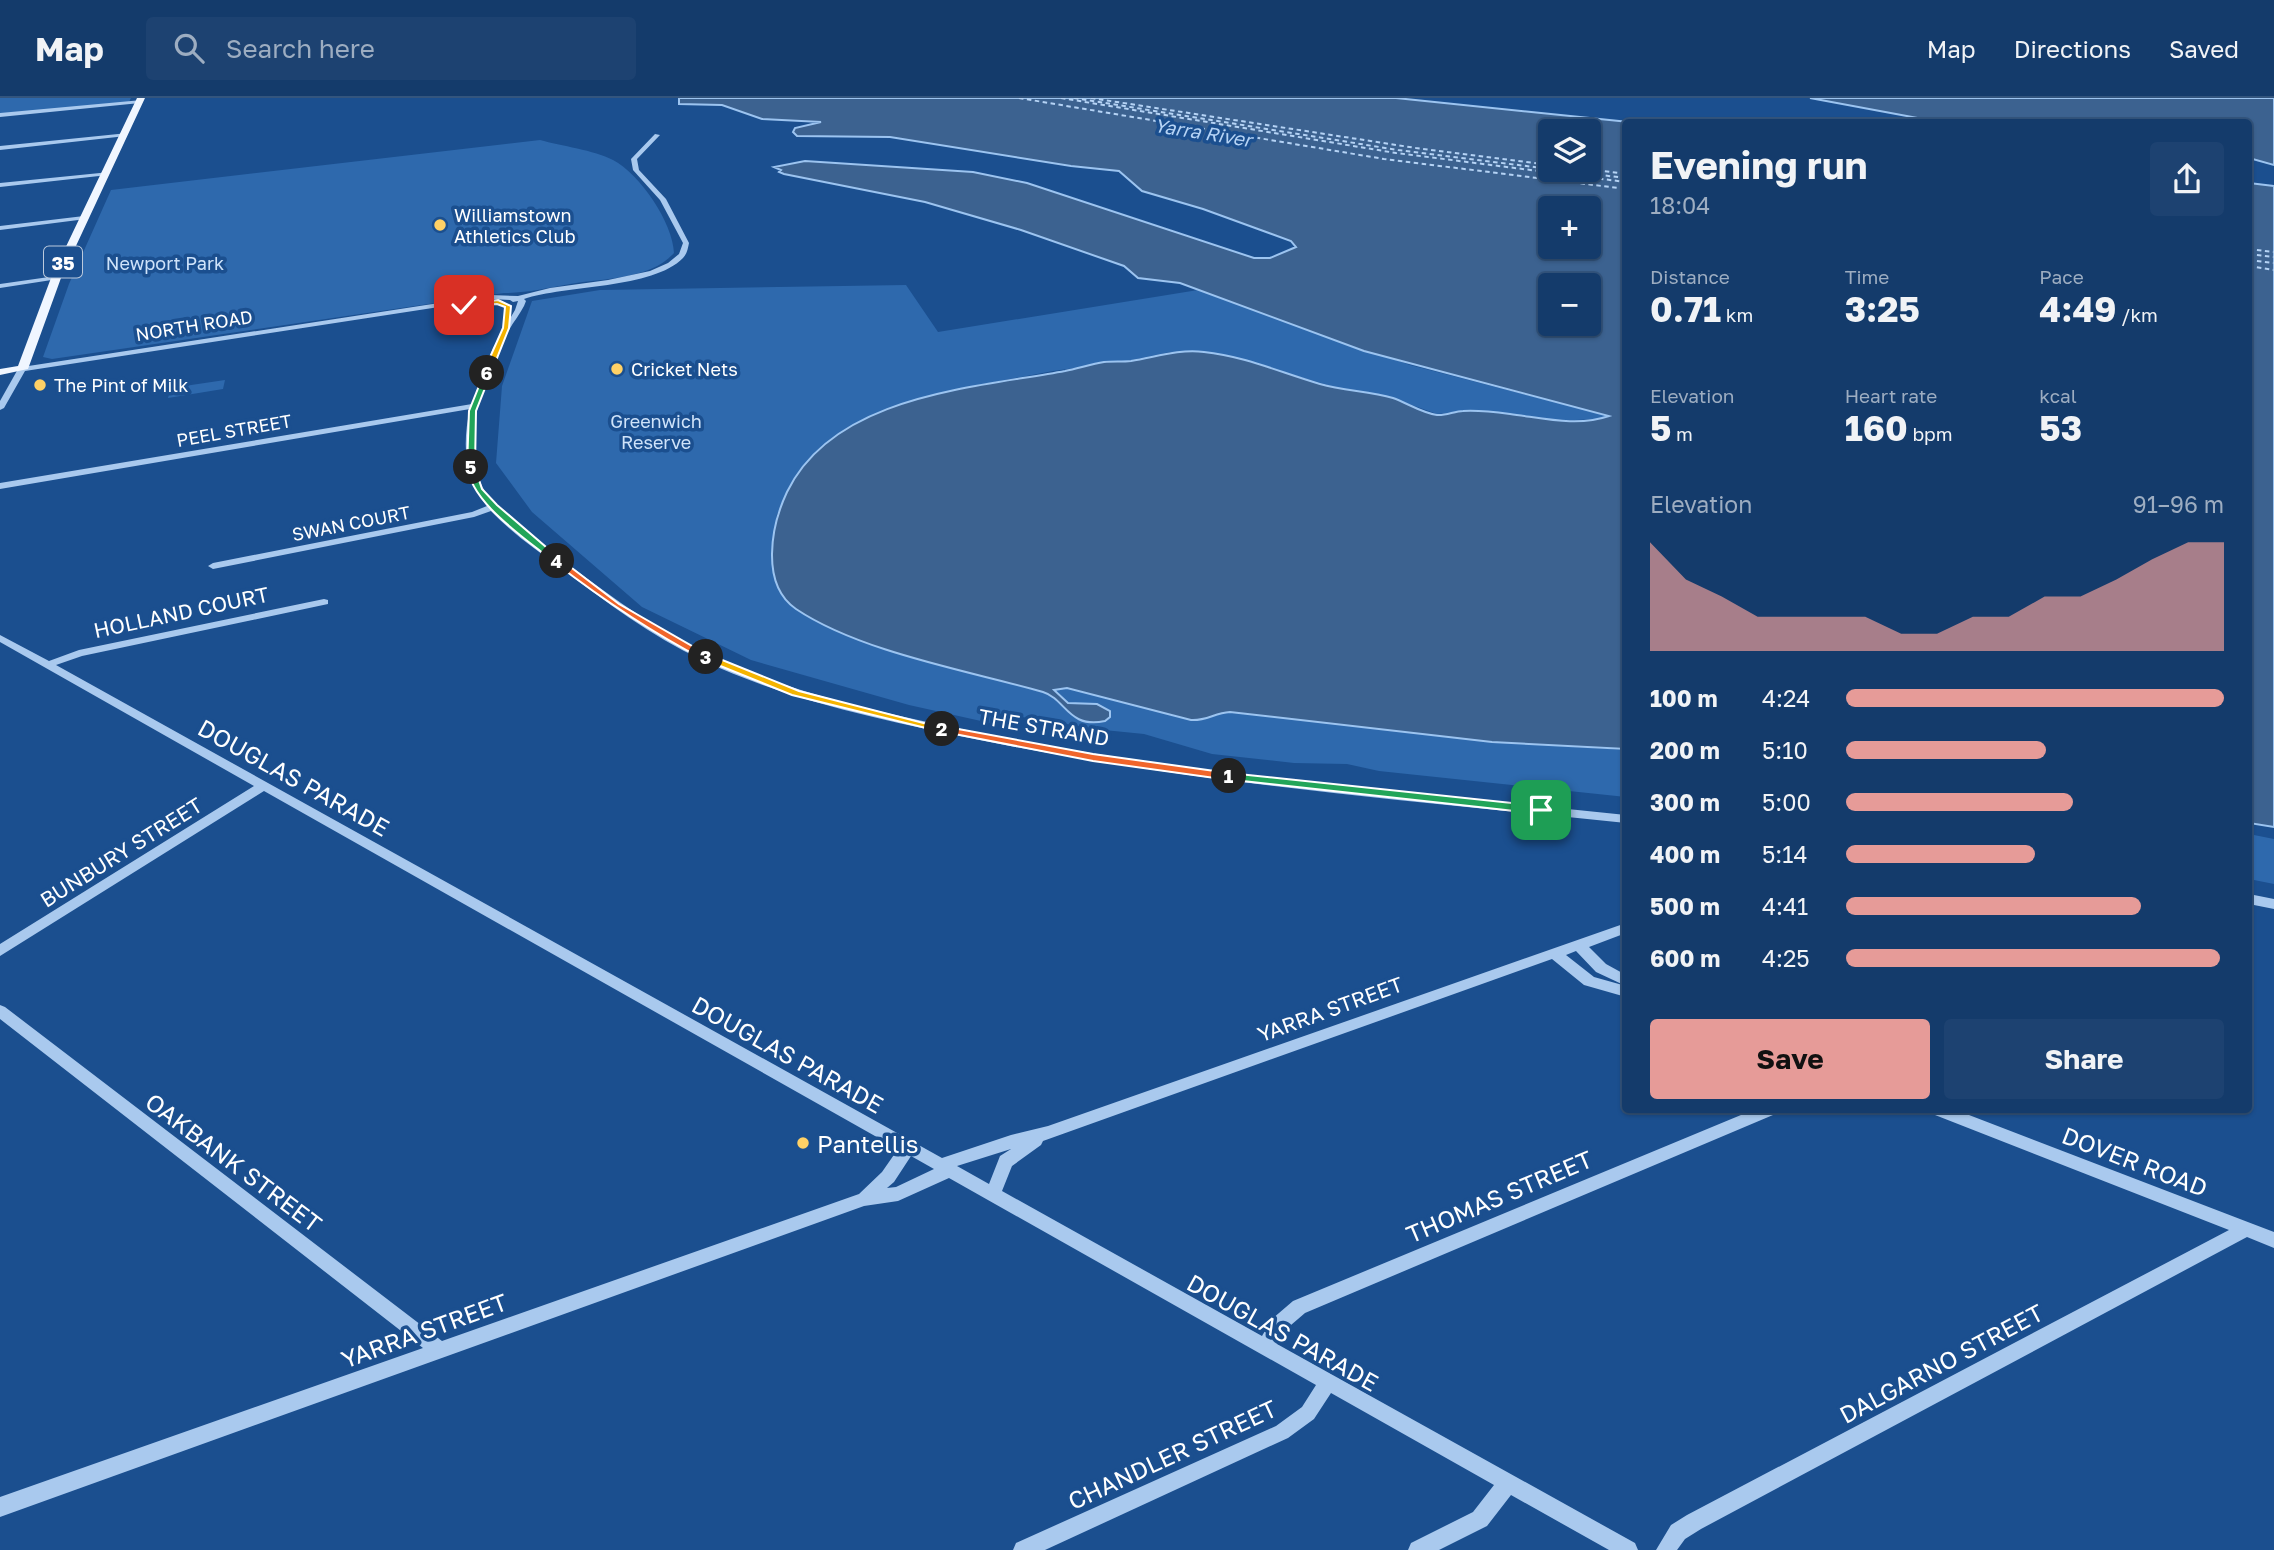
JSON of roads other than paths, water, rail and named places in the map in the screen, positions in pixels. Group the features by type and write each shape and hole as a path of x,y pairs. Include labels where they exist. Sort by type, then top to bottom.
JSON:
{"main road":[{"name":"35","path":"22,369 56,278 141,99"},
{"name":"NORTH ROAD","path":"0,372 22,369"}],"street":[{"path":"0,115 141,99"},
{"path":"0,148 126,134"},
{"path":"505,303 657,271 673,263 685,251 686,243 667,205 636,170 634,159 657,135"},
{"path":"0,185 108,173"},
{"path":"0,228 85,218"},
{"path":"0,286 56,278"},
{"name":"NORTH ROAD","path":"22,369 497,297 520,300"},
{"name":"THE STRAND","path":"520,300 518,312 506,328 473,409 471,467 478,489 511,524 583,580 654,630 706,657 796,693 974,736 1093,758 1199,773 1622,819"},
{"name":"NORTH ROAD","path":"394,313 487,302 505,303"},
{"name":"THE STRAND","path":"505,303 508,306 506,328"},
{"name":"35","path":"0,408 22,369"},
{"name":"PEEL STREET","path":"0,486 473,409"},
{"name":"PEEL STREET","path":"0,492 473,409"},
{"name":"SWAN COURT","path":"214,566 474,514 494,507"},
{"name":"HOLLAND COURT","path":"47,665 79,653 324,601"},
{"name":"DOUGLAS PARADE","path":"0,638 1628,1550"},
{"name":"BUNBURY STREET","path":"0,951 263,786"},
{"path":"2252,900 2274,904"},
{"name":"YARRA STREET","path":"0,1507 864,1199 898,1194 944,1168 1011,1142 1048,1133 1622,929"},
{"path":"1579,945 1601,968 1622,979"},
{"path":"1555,954 1589,981 1622,991"},
{"name":"OAKBANK STREET","path":"0,1012 440,1350"},
{"name":"THOMAS STREET","path":"1265,1348 1278,1325 1299,1307 1761,1113"},
{"name":"DOVER ROAD","path":"1948,1113 2274,1240"},
{"name":"YARRA STREET","path":"992,1195 1000,1171 1009,1157 1048,1133"},
{"name":"YARRA STREET","path":"864,1199 888,1177 908,1147"},
{"name":"DALGARNO STREET","path":"1666,1550 1678,1532 1694,1522 2247,1229"},
{"name":"CHANDLER STREET","path":"1023,1550 1282,1432 1308,1412 1327,1383"},
{"path":"1418,1550 1480,1519 1507,1483"}],"water":[{"name":"Yarra River","path":"679,98 1396,98 1600,119 1538,119 1538,182 1601,182 1601,119 1622,121 1622,749 1492,742 1230,712 1191,720 1067,688 1054,690 1068,703 1097,704 1110,711 1110,717 1105,721 1083,721 1043,692 883,649 822,624 796,609 777,585 773,570 773,537 787,492 809,460 837,435 872,416 949,391 1104,362 1131,361 1194,351 1234,357 1329,386 1393,398 1437,415 1481,411 1572,421 1609,416 1364,351 1180,283 1138,278 1124,266 1021,230 925,202 784,174 774,167 805,161 973,172 1027,183 1254,258 1270,258 1296,247 1291,241 1203,209 1142,191 1119,171 1071,166 890,137 797,136 793,132 795,128 821,122 762,119 722,105 679,104"},
{"path":"1810,98 2274,98 2274,165 2252,159 2252,119 1923,119"},
{"path":"2252,183 2274,186 2274,827 2252,823"}],"place":[{"name":"Williamstown Athletics Club","path":"440,225"},
{"name":"Cricket Nets","path":"617,369"},
{"name":"The Pint of Milk","path":"40,385"},
{"name":"Pantellis","path":"803,1143"}],"park label":[{"name":"Newport Park","path":"165,263"},
{"name":"Greenwich Reserve","path":"656,431"}]}
